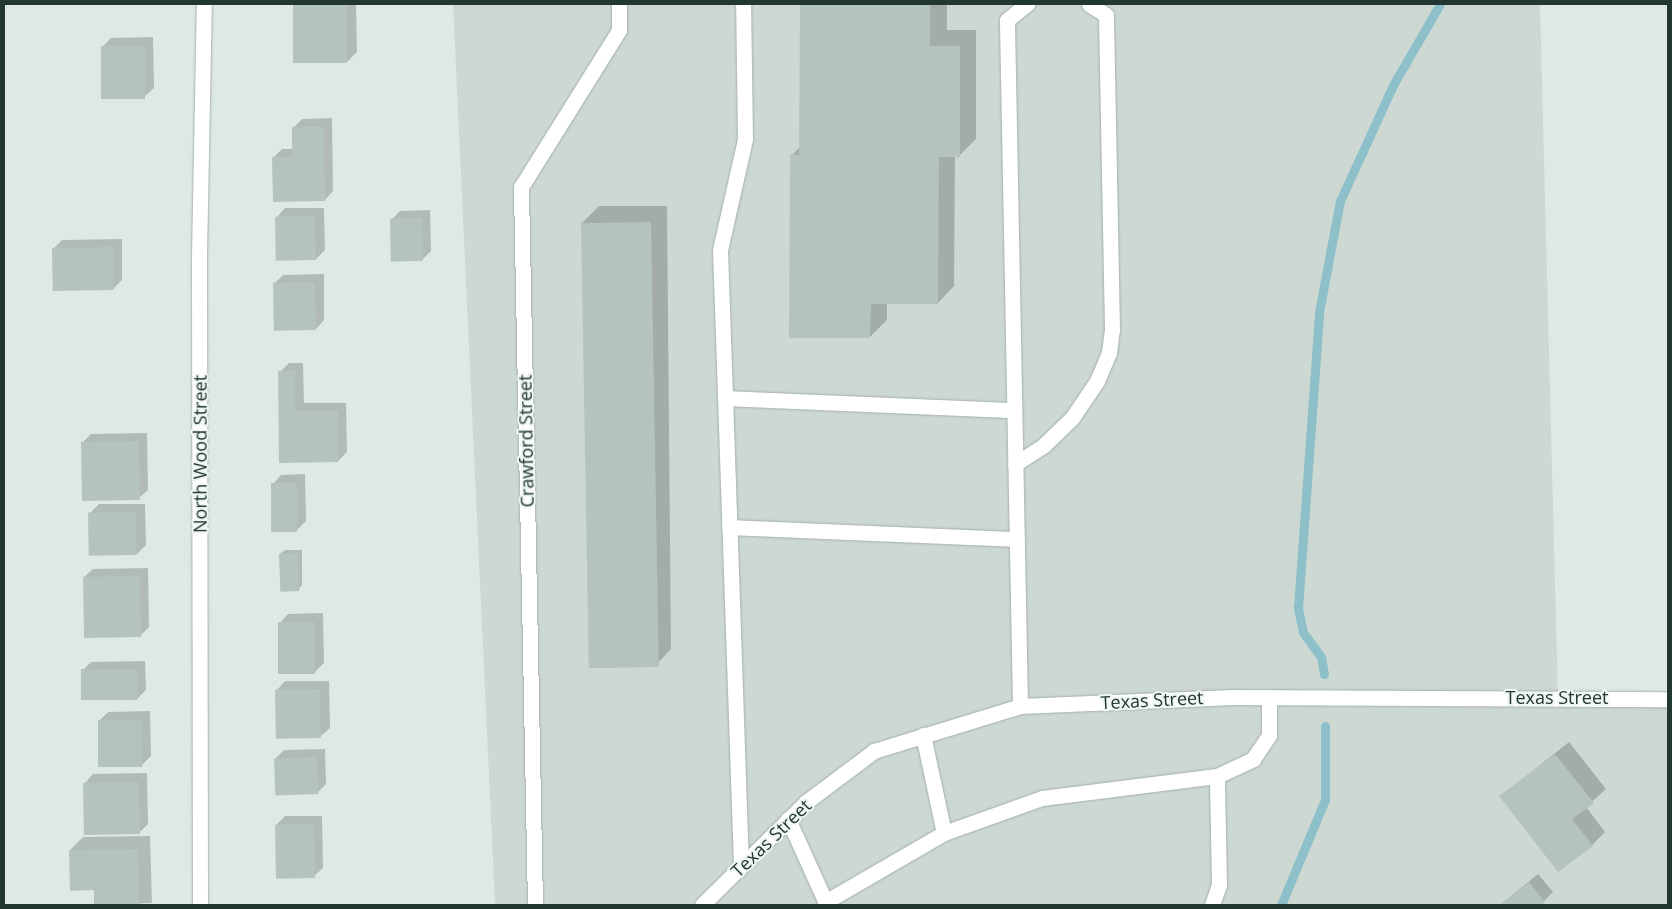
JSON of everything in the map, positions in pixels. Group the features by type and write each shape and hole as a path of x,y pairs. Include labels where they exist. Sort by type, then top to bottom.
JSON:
{"street":[{"name":"North Wood Street","path":"200,905 200,256 204,4"},
{"name":"Crawford Street","path":"535,905 521,187 619,30 619,4"},
{"path":"741,866 720,250 745,139 743,4"},
{"path":"1020,706 1007,20 1027,4"},
{"path":"1015,464 1044,445 1072,418 1097,381 1109,353 1112,330 1106,14 1089,4"},
{"path":"725,398 1014,410"},
{"path":"729,527 1017,540"},
{"path":"788,819 826,904 944,833 1042,798 1217,776 1253,759 1269,735 1269,696"},
{"name":"Texas Street","path":"702,905 806,802 874,751 1020,706 1269,696 1668,698"},
{"path":"923,735 944,833"},
{"path":"1212,905 1219,885 1217,776"}],"shaded area":[{"path":"453,4 1540,4 1558,697 1668,699 1668,905 495,905"}],"building":[{"path":"293,4 347,4 347,63 293,63"},
{"path":"800,4 930,4 930,46 960,46 960,157 939,157 938,304 871,304 870,338 789,338 790,154 799,155"},
{"path":"101,46 145,46 145,99 101,99"},
{"path":"292,127 324,127 325,201 273,202 272,157 292,157"},
{"path":"315,216 316,260 276,261 275,217"},
{"path":"422,218 423,261 391,262 390,219"},
{"path":"651,222 659,667 589,668 581,223"},
{"path":"113,247 114,290 53,291 52,248"},
{"path":"315,282 316,330 274,331 273,283"},
{"path":"278,371 295,371 295,411 338,411 338,462 279,463"},
{"path":"139,441 140,500 82,501 81,442"},
{"path":"271,483 297,483 297,532 271,532"},
{"path":"136,512 137,555 89,556 88,513"},
{"path":"298,553 299,591 280,592 279,554"},
{"path":"140,576 141,637 84,638 83,577"},
{"path":"278,622 315,622 315,674 278,674"},
{"path":"81,669 137,669 137,700 81,700"},
{"path":"320,689 321,738 276,739 275,690"},
{"path":"98,720 142,720 142,767 98,767"},
{"path":"1555,754 1594,803 1572,819 1593,846 1558,872 1499,796"},
{"path":"317,757 318,794 275,795 274,759"},
{"path":"139,782 140,834 84,835 83,783"},
{"path":"314,824 315,878 276,879 275,825"},
{"path":"138,849 139,905 94,905 94,890 70,891 69,850"},
{"path":"1529,882 1545,902 1541,905 1500,905"}],"waterway":[{"path":"1324,674 1321,657 1303,632 1298,608 1319,312 1340,201 1393,85 1440,4"},
{"path":"1281,905 1325,800 1325,726"}]}
